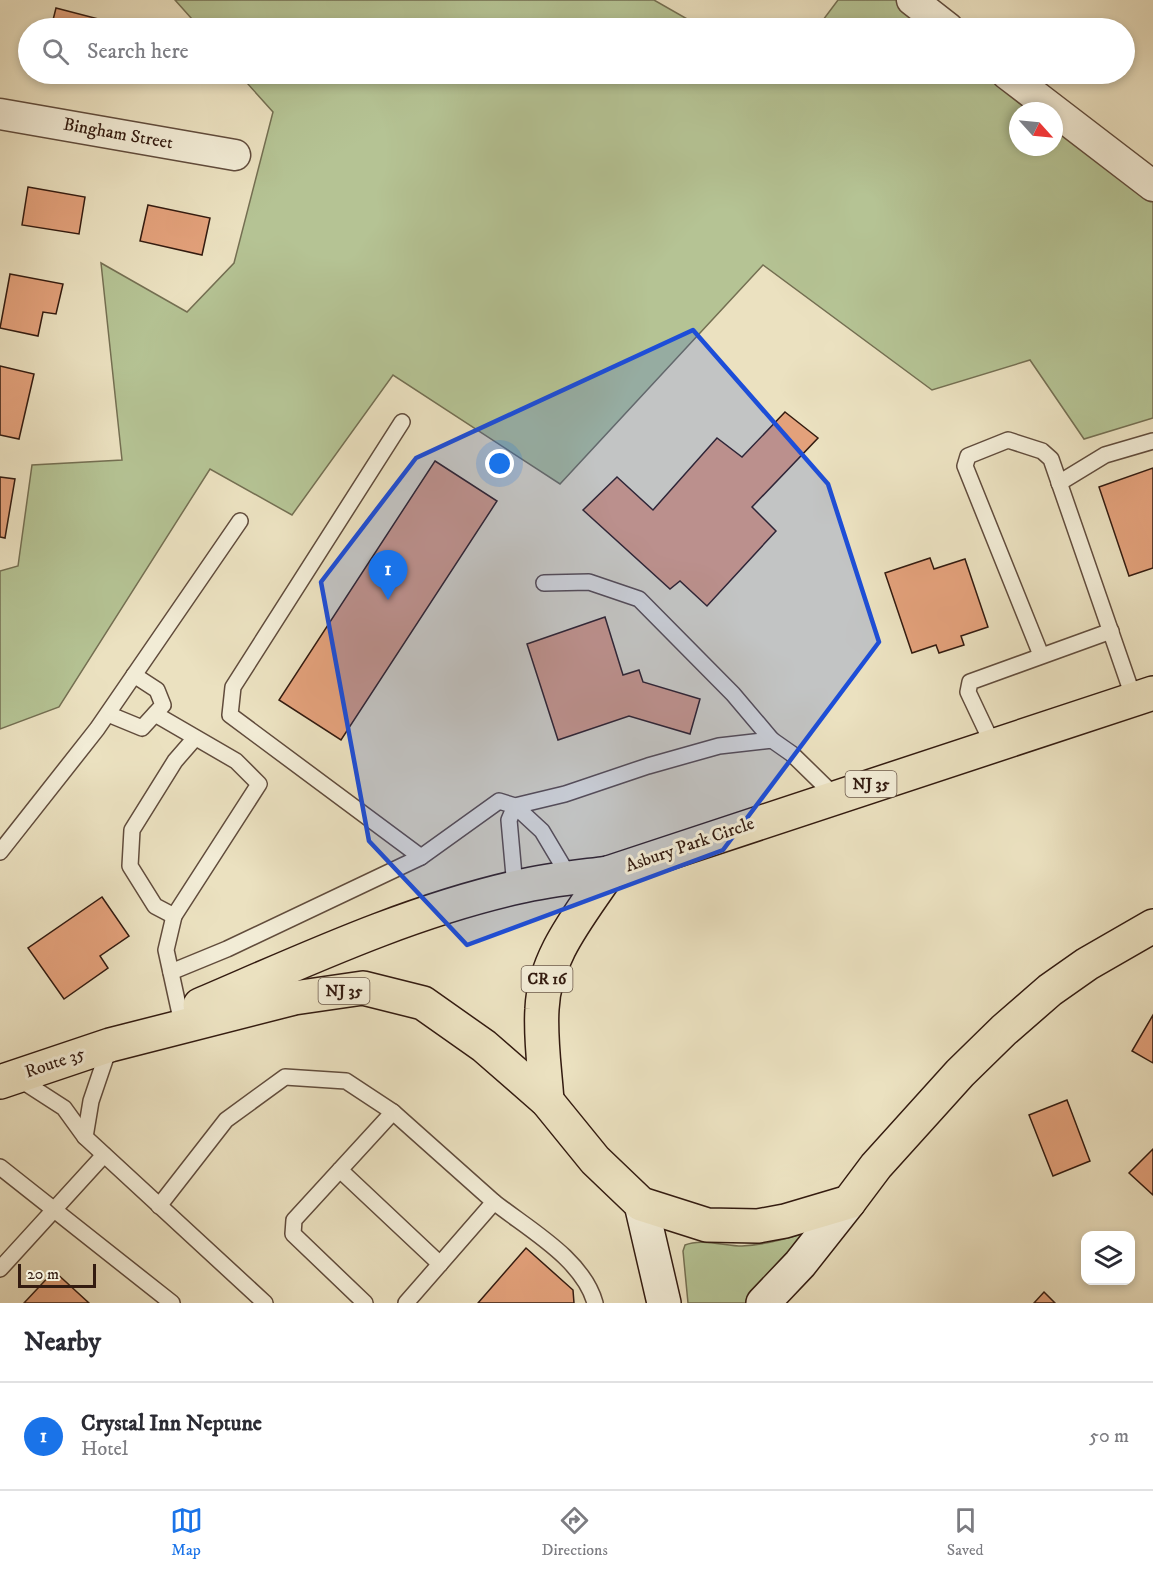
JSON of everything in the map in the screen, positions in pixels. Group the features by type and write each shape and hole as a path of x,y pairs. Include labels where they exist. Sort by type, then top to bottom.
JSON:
{"main road":[{"name":"Asbury Park Circle","path":"547,1101 543,993 555,956 564,939 608,873 1147,694"},
{"name":"NJ 35","path":"110,1045 368,934 515,887 608,873"},
{"path":"763,1303 800,1264 876,1166 960,1073 1004,1030 1050,990 1087,964 1132,936 1153,927"},
{"name":"NJ 35","path":"110,1045 294,998 363,988 423,1003 484,1046 547,1101 595,1160 641,1204 707,1225 742,1227 785,1221 849,1202"},
{"name":"Route 35","path":"8,1079 110,1045"},
{"path":"641,1204 664,1303"}],"street":[{"path":"912,0 935,18"},
{"path":"1020,84 1153,186"},
{"name":"Bingham Street","path":"0,114 235,154"}],"lane":[{"path":"402,422 233,687 230,715 421,857"},
{"path":"1041,655 965,466 968,456 1008,440 1042,451 1051,459 1111,631 1147,694"},
{"path":"1059,483 1105,455 1153,441"},
{"path":"0,852 108,714 240,521"},
{"path":"544,583 589,582 639,599 733,694 772,740 792,754 835,796"},
{"path":"993,745 969,692 970,682 1111,631"},
{"path":"108,714 142,728 163,705 157,690 134,675"},
{"path":"155,714 236,761 259,784 174,916 166,950 180,1014"},
{"path":"174,916 155,906 130,866 132,830 175,761 195,738"},
{"path":"515,806 565,794 648,766 719,746 772,740"},
{"path":"171,972 227,949 421,857 499,801 515,806 542,831 570,878"},
{"path":"515,806 509,820 514,843 515,887"},
{"path":"85,1137 91,1101 110,1045"},
{"path":"159,1206 226,1120 285,1077 346,1081 393,1112 494,1202 563,1256 586,1281 595,1303"},
{"path":"8,1079 64,1108 85,1137 265,1303"},
{"path":"365,1303 293,1234 294,1220 393,1112"},
{"path":"0,1269 104,1155"},
{"path":"0,1167 172,1303"},
{"path":"340,1170 440,1264"},
{"path":"406,1303 494,1202"}],"highlighted area":[{"path":"693,330 828,484 879,642 723,850 467,945 369,841 321,582 416,458"}],"green space":[{"path":"175,0 654,0 686,18 191,18"},
{"path":"838,0 914,0 939,18 824,18"},
{"path":"248,84 1029,84 1054,102 1009,102 1009,156 1063,156 1063,109 1153,174 1153,418 1084,439 1030,360 932,390 763,265 560,484 393,375 292,515 210,469 59,707 0,729 0,571 18,566 32,465 122,460 101,263 187,312 234,263 273,112"},
{"path":"808,1232 747,1303 688,1303 683,1251 685,1245 706,1242 735,1246 751,1245"}],"building":[{"path":"56,8 95,18 54,18"},
{"path":"28,187 85,197 79,234 22,225"},
{"path":"148,205 210,218 202,255 140,241"},
{"path":"10,274 63,284 56,314 43,312 38,336 0,328"},
{"path":"0,366 34,374 19,439 0,435"},
{"path":"785,412 818,438 752,507 776,531 707,606 680,581 670,589 583,510 617,477 653,510 717,438 742,457"},
{"path":"435,461 497,501 341,740 279,700"},
{"path":"1153,468 1153,568 1129,576 1099,487"},
{"path":"0,477 15,479 5,538 0,537"},
{"path":"930,558 934,569 965,559 988,627 961,636 964,645 939,653 936,645 912,653 885,573"},
{"path":"605,617 623,675 639,670 643,682 700,699 690,734 629,716 558,740 527,644"},
{"path":"102,897 129,936 100,956 108,968 64,999 28,948"},
{"path":"1153,1015 1153,1063 1132,1051"},
{"path":"1067,1100 1090,1161 1053,1176 1029,1115"},
{"path":"1153,1149 1153,1195 1129,1173"},
{"path":"526,1248 573,1290 574,1303 478,1303"},
{"path":"54,1271 89,1303 24,1303"},
{"path":"1044,1292 1055,1303 1034,1303"}],"place":[{"name":"Crystal Inn Neptune","path":"388,600"}]}
